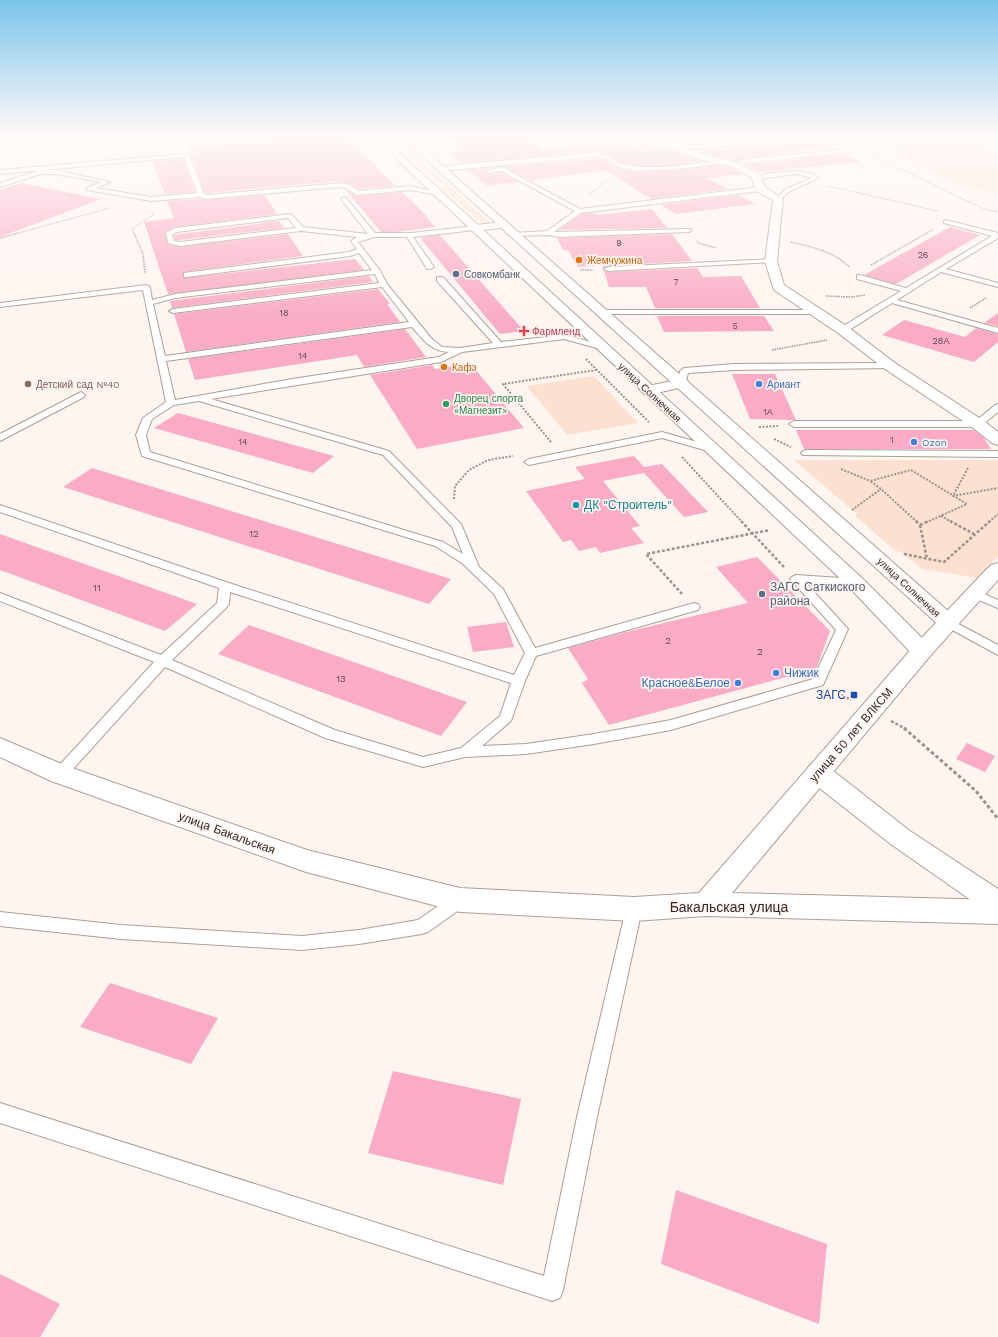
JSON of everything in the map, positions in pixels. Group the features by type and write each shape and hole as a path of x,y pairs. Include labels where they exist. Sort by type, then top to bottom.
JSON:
{"main road":[{"name":"улица Солнечная","path":"443,197 856,583 922,651"},
{"name":"улица Солнечная","path":"474,197 832,517 948,623"},
{"path":"774,197 778,200 772,261 778,287 818,312 890,366 978,424 998,440"},
{"path":"475,228 509,229"},
{"path":"648,390 682,383"},
{"name":"улица 50 лет ВЛКСМ","path":"706,904 922,651 973,594 998,569"},
{"name":"улица Бакальская","path":"0,747 60,774 306,861 460,900"},
{"path":"818,773 901,838 998,904"},
{"name":"Бакальская улица","path":"460,900 634,909 706,904 998,912"}],"lane":[{"path":"141,197 151,199 171,197"},
{"path":"555,197 579,210"},
{"path":"549,233 579,210 688,197"},
{"path":"344,199 368,235"},
{"path":"301,229 290,216 175,230 168,233 171,243 180,244 301,229 368,235 409,235 475,228"},
{"path":"946,222 998,235"},
{"path":"509,229 559,235 689,230"},
{"path":"368,235 354,241 377,272 384,285 414,324 428,340 440,349 460,350 564,337 604,348"},
{"path":"409,235 430,267"},
{"path":"843,330 998,235"},
{"path":"187,275 350,254 361,250"},
{"path":"608,269 772,261"},
{"path":"940,270 998,285"},
{"path":"149,303 175,296 377,272"},
{"path":"860,277 907,290"},
{"path":"440,279 498,345"},
{"path":"173,311 384,285"},
{"path":"0,305 146,287 170,403"},
{"path":"890,300 998,331"},
{"path":"602,312 818,312"},
{"path":"161,359 414,324"},
{"path":"460,350 441,359 170,403 148,418 141,435 145,454 438,544 466,561 499,592 531,653"},
{"path":"682,383 684,371 734,367 890,366"},
{"path":"0,438 81,395"},
{"path":"199,398 386,454 457,526 476,570"},
{"path":"794,424 978,424 998,407"},
{"path":"529,462 662,435 712,449"},
{"path":"806,453 998,454"},
{"path":"0,508 225,586 518,681"},
{"path":"796,579 856,583"},
{"path":"0,597 163,661 330,734 423,762 465,752 526,748 594,739 671,725 818,682 842,629 796,579"},
{"path":"60,774 163,661 223,604 225,586"},
{"path":"973,594 998,604"},
{"path":"465,752 506,718 518,681 531,653 694,607"},
{"path":"948,623 998,651"},
{"path":"0,919 121,932 302,943 359,937 422,927 460,900"},
{"path":"0,1113 552,1290 587,1117 634,909"}],"path":[{"path":"579,210 587,197"},
{"path":"868,266 946,222 945,214 935,209 883,197"},
{"path":"960,197 984,209 998,212"},
{"path":"0,238 114,207 151,199"},
{"path":"146,287 143,254 132,229 155,214"},
{"path":"774,237 811,247 844,260"},
{"path":"578,270 608,269"},
{"path":"820,295 832,297 851,297 895,289 907,290"},
{"path":"765,351 824,341 843,330"},
{"path":"564,337 645,418"},
{"path":"550,442 503,384 596,370"},
{"path":"756,428 794,424"},
{"path":"662,435 752,534 796,579"},
{"path":"457,526 454,504 455,486 468,470 488,460 518,455"},
{"path":"953,496 970,464"},
{"path":"920,525 967,504 911,470 870,481 881,489 920,525 927,559"},
{"path":"953,496 998,488"},
{"path":"832,517 847,514 881,489"},
{"path":"944,562 998,514"},
{"path":"941,516 974,534"},
{"path":"694,607 646,554 794,525"},
{"path":"844,697 908,730 976,790 998,819"}],"shaded area":[{"path":"453,197 462,197 492,224 484,225"},
{"path":"594,376 638,423 567,435 527,386"},
{"path":"794,460 998,460 998,557 977,578 922,569 901,552 896,551 855,516 857,514"}],"building":[{"path":"0,197 93,197 101,199 0,237"},
{"path":"237,197 267,197 277,214 175,227 165,232 167,243 180,247 288,234 303,256 184,272 183,278 355,259 364,270 168,294 144,222 174,218 167,201"},
{"path":"352,197 408,197 428,217 426,217 435,227 396,232 381,232"},
{"path":"649,197 663,197 651,199"},
{"path":"720,197 743,197 755,204 676,214 661,205"},
{"path":"652,209 667,228 559,230 582,214 595,213 598,215"},
{"path":"279,221 284,228 180,240 175,240 174,235"},
{"path":"950,227 980,235 896,284 864,275"},
{"path":"672,234 692,261 608,266 603,268 602,265 578,267 568,250 563,250 557,238"},
{"path":"440,235 524,331 500,334 421,239 424,237"},
{"path":"697,268 703,277 741,276 760,308 655,308 646,287 609,287 604,271 608,272"},
{"path":"369,276 373,282 172,308 170,301"},
{"path":"378,289 390,304 387,304 400,322 186,352 174,314"},
{"path":"998,313 998,326 984,323"},
{"path":"657,316 764,316 774,331 664,332"},
{"path":"904,320 965,337 976,328 998,334 998,342 974,362 882,335"},
{"path":"405,329 426,357 364,367 357,355 195,380 188,359"},
{"name":"Дворец спорта «Магнезит»","path":"470,363 524,428 417,449 370,375 432,365 435,369"},
{"path":"732,374 775,374 796,420 750,419"},
{"path":"178,413 334,456 313,473 154,428"},
{"path":"796,430 974,430 983,437 991,449 804,449"},
{"name":"ДК \"Строитель\"","path":"634,456 644,467 662,464 708,512 684,517 644,473 603,481 640,526 631,528 644,543 600,553 596,547 579,551 571,540 563,542 526,491 585,479 575,467"},
{"path":"92,468 451,579 429,604 63,487"},
{"path":"0,534 197,604 165,631 0,570"},
{"path":"757,557 830,631 816,669 609,725 582,683 588,679 568,648 622,633 748,603 716,567"},
{"path":"506,622 514,647 473,652 467,627"},
{"path":"249,625 467,702 441,736 218,654"},
{"path":"967,743 995,756 985,772 956,759"},
{"path":"110,983 218,1018 191,1064 80,1027"},
{"path":"393,1071 521,1099 503,1185 368,1153"},
{"path":"676,1190 827,1244 819,1324 661,1264"},
{"path":"0,1274 60,1304 40,1337 0,1337"}],"place":[{"name":"Жемчужина","path":"579,260"},
{"name":"Совкомбанк","path":"456,274"},
{"name":"Фармленд","path":"524,331"},
{"name":"Кафэ","path":"444,367"},
{"name":"Детский сад №40","path":"28,384"},
{"name":"Ариант","path":"759,384"},
{"name":"Дворец спорта «Магнезит»","path":"446,404"},
{"name":"Ozon","path":"914,442"},
{"name":"ДК \"Строитель\"","path":"576,505"},
{"name":"ЗАГС Саткиского района","path":"762,594"},
{"name":"Чижик","path":"776,673"},
{"name":"Красное&Белое","path":"738,683"},
{"name":"ЗАГС","path":"854,695"}]}
